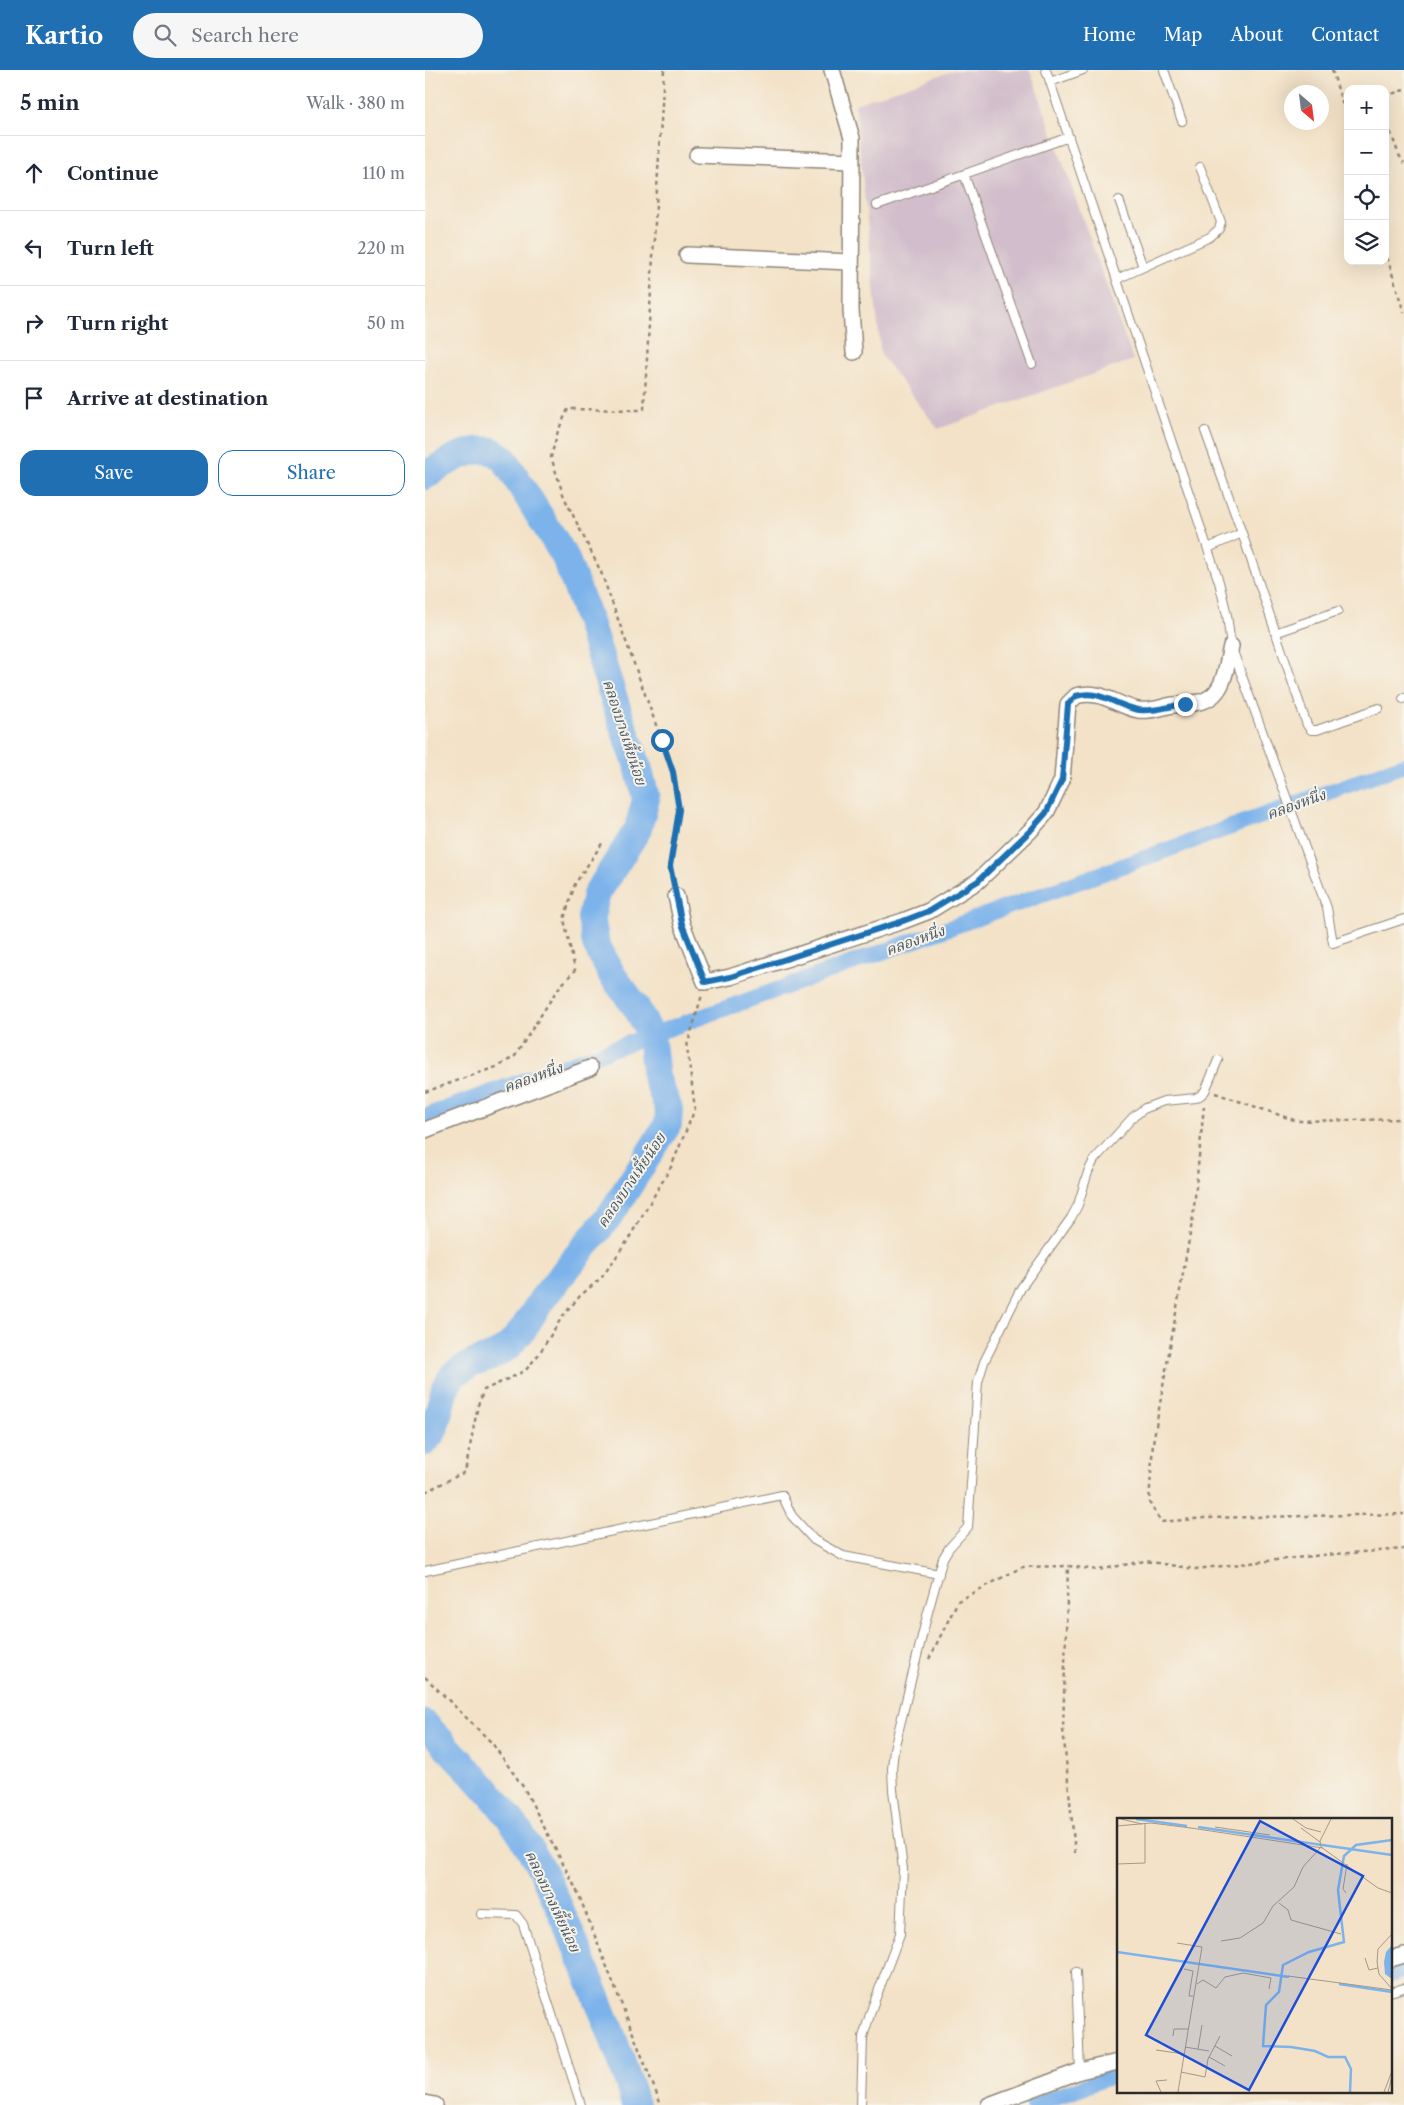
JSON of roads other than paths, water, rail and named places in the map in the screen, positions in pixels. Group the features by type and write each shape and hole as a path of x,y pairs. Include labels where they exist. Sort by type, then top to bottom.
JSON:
{"street":[{"path":"832,70 852,138 851,310 854,352"},
{"path":"697,156 852,161"},
{"path":"687,255 851,262"},
{"path":"676,896 682,924 705,982 730,977 929,911 957,896 978,881 1046,813 1062,780 1068,704 1076,696 1095,694 1138,710 1150,710 1201,702 1212,697 1219,689 1224,678 1231,646"},
{"path":"425,1130 591,1068"},
{"path":"1391,1960 1404,1955"},
{"path":"989,2105 1080,2072 1117,2062"},
{"path":"425,2103 435,2105"}],"lane":[{"path":"1046,70 1208,548 1224,598 1231,646 1327,908 1333,943 1404,919"},
{"path":"1050,82 1083,70"},
{"path":"1164,70 1182,121"},
{"path":"877,205 1069,137"},
{"path":"1117,279 1210,237 1219,229 1221,222 1200,167"},
{"path":"964,174 1032,364"},
{"path":"1119,200 1143,267"},
{"path":"1205,431 1242,533 1307,725 1311,730 1317,730 1379,708"},
{"path":"1208,548 1242,533"},
{"path":"1275,634 1338,611"},
{"path":"861,2105 863,2037 871,2008 900,1934 903,1869 893,1790 894,1748 943,1558 949,1548 969,1527 978,1382 984,1362 1021,1288 1071,1218 1080,1200 1088,1172 1094,1160 1113,1137 1145,1108 1164,1101 1196,1098 1205,1091 1218,1060"},
{"path":"425,1571 782,1495 792,1516 814,1540 843,1556 939,1574"},
{"path":"481,1914 516,1915 523,1924 581,2105"},
{"path":"1076,1972 1080,2072"},
{"path":"1391,1992 1404,1988"}],"waterway":[{"name":"คลองบางเหี้ยน้อย","path":"425,476 456,457 474,451 492,451 505,460 565,557 582,601 638,766 646,799 638,829 596,895 591,918 596,944 612,975 636,1007 651,1035 656,1077 669,1109 668,1124 611,1214 543,1298 522,1331 508,1347 454,1374 445,1388 434,1430 425,1442"},
{"name":"คลองหนึ่ง","path":"425,1116 1404,765"},
{"name":"คลองบางเหี้ยน้อย","path":"425,1724 501,1806 539,1865 561,1910 603,2011 635,2105"},
{"path":"1391,1975 1404,1970"},
{"path":"1033,2105 1117,2074"}]}
